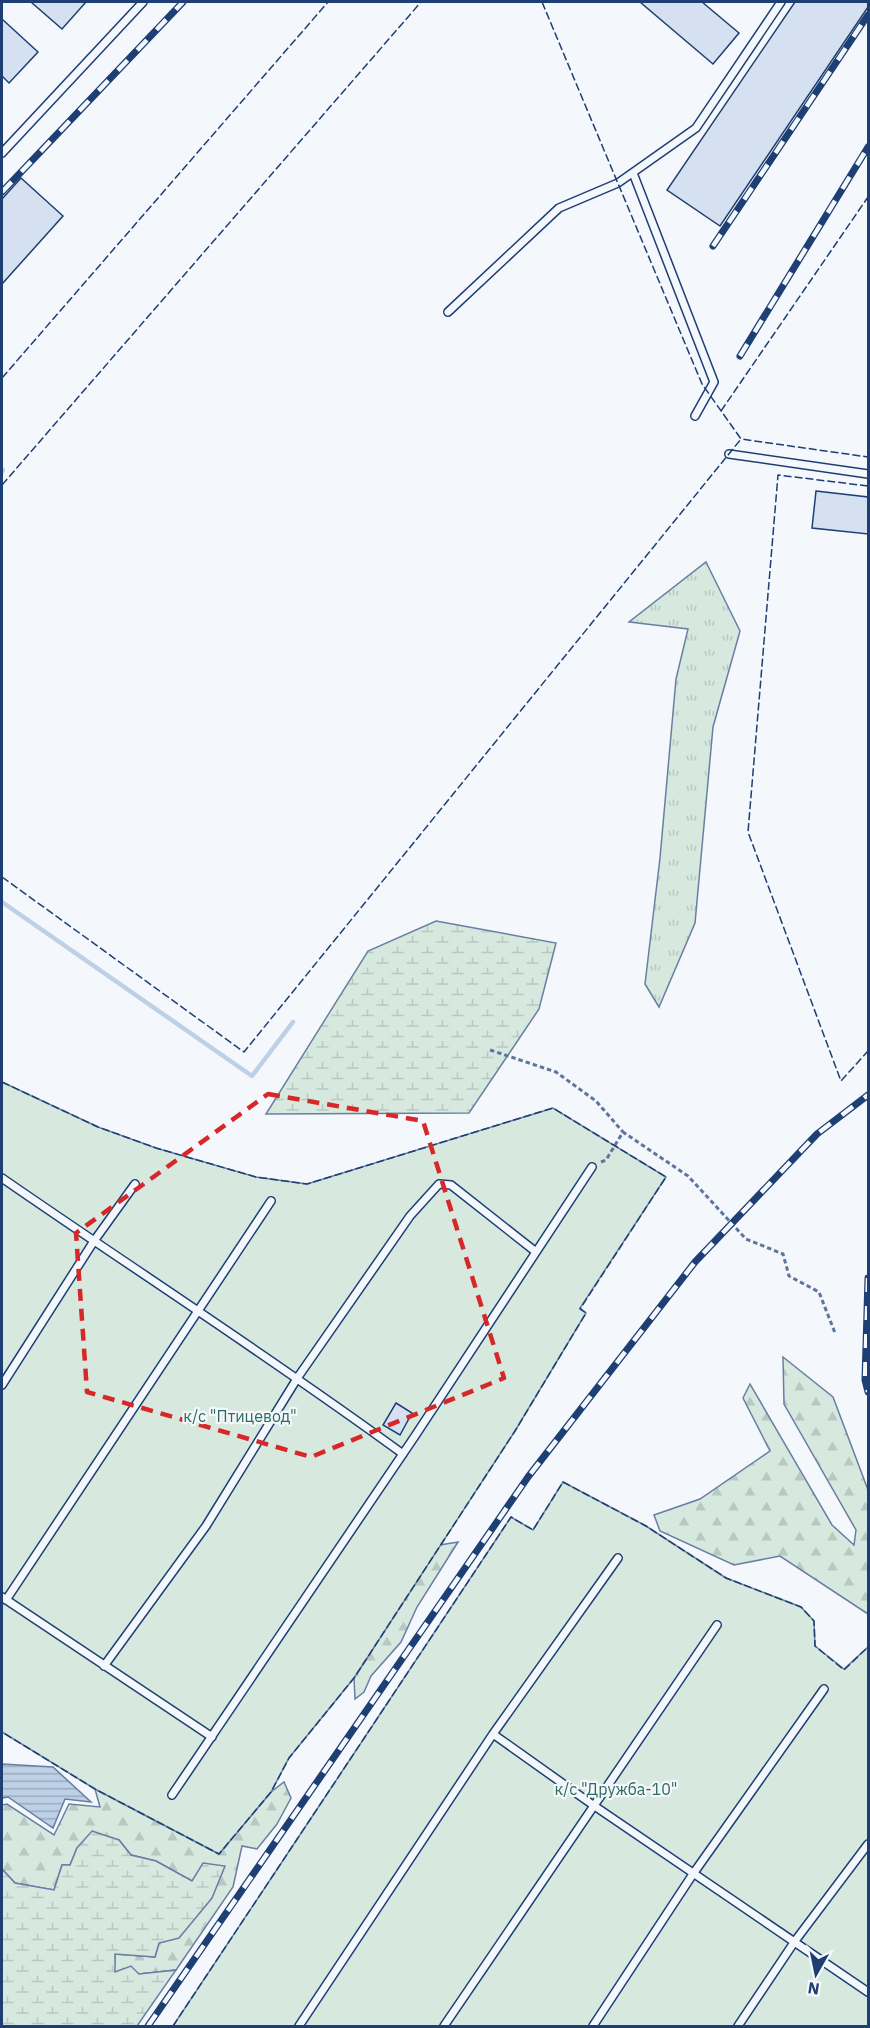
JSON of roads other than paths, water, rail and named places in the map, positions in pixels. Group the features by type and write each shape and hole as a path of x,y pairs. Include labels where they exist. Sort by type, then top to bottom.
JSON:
{"lane":[{"path":"2,153 143,2"},
{"path":"448,312 559,208 618,183 696,128 781,2"},
{"path":"633,173 714,382 695,416"},
{"path":"729,454 868,474"},
{"path":"172,1795 403,1454 592,1167"},
{"path":"2,1178 196,1312 298,1377 403,1454"},
{"path":"2,1385 94,1241 135,1184"},
{"path":"104,1666 206,1526 298,1377 410,1216 439,1184 451,1185 536,1252"},
{"path":"212,1737 4,1599 272,1201"},
{"path":"299,2026 493,1734 618,1558"},
{"path":"444,2026 717,1624"},
{"path":"593,2026 693,1874 824,1689"},
{"path":"493,1734 693,1874 868,1992"},
{"path":"738,2026 795,1941 868,1844"}],"water":[{"path":"2,1764 53,1767 91,1802 65,1799 53,1828 8,1797 2,1798"}],"waterway":[{"path":"2,902 252,1076 293,1022"}],"railway":[{"path":"2,192 183,2"},
{"path":"713,246 868,15"},
{"path":"740,356 868,147"},
{"path":"148,2026 528,1477 695,1262 817,1134 868,1095"},
{"path":"868,1278 865,1380 868,1392"}],"park label":[{"name":"к/с \"Птицевод\"","path":"240,1416"},
{"name":"к/с \"Дружба-10\"","path":"616,1789"}]}
